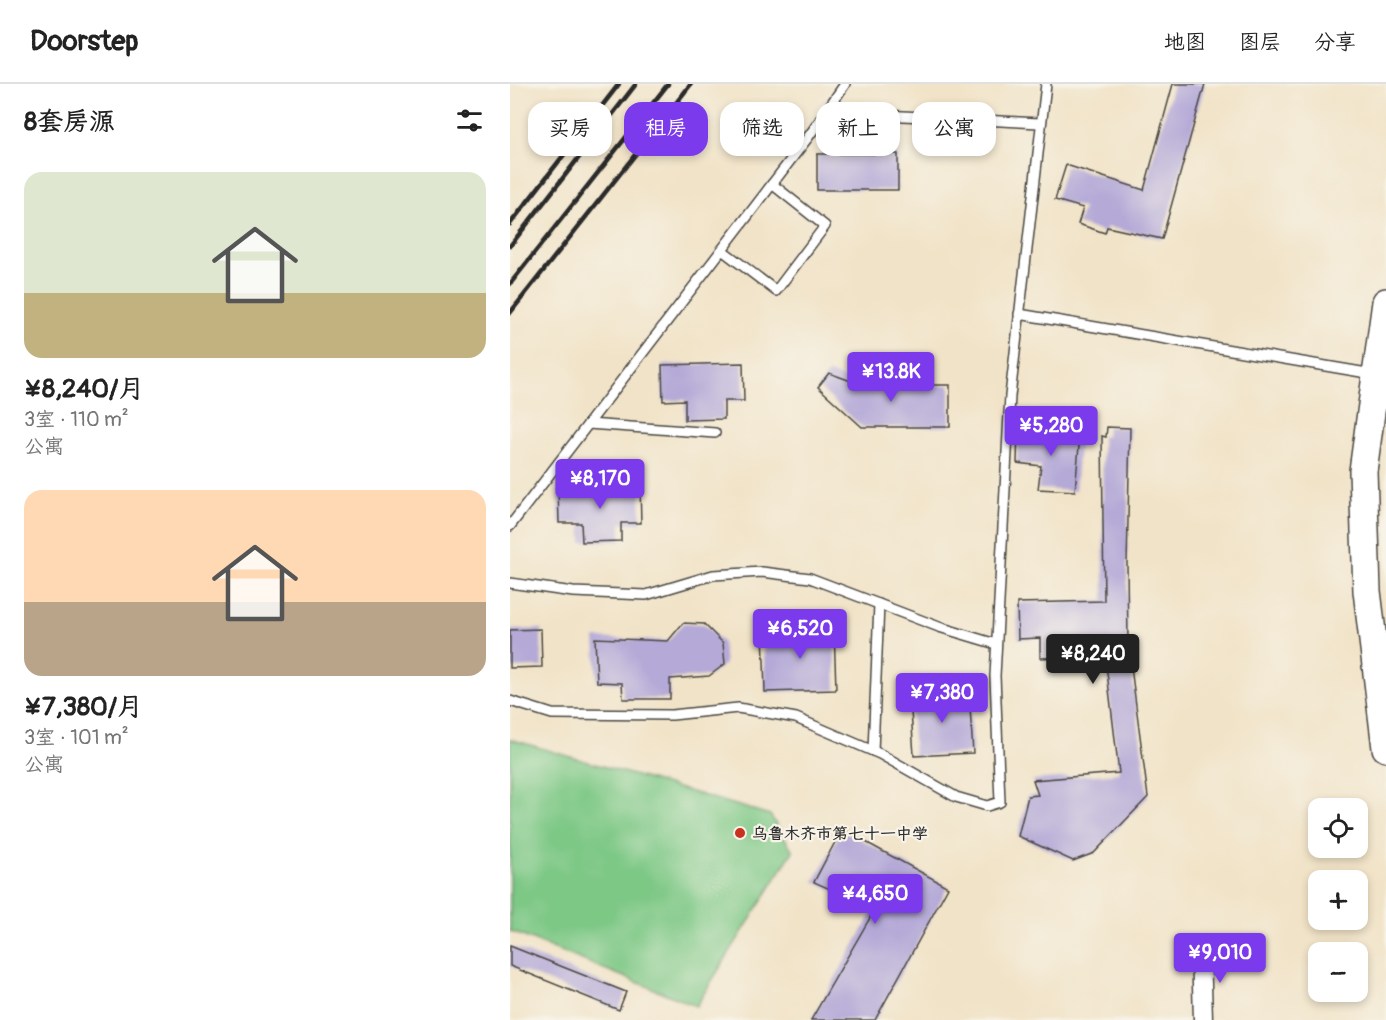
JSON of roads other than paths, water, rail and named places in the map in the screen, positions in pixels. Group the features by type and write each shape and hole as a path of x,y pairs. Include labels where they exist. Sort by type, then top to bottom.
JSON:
{"main road":[{"path":"1386,302 1363,471 1367,591 1386,748"}],"street":[{"path":"1202,949 1203,1020"}],"lane":[{"path":"832,102 845,84"},
{"path":"510,701 552,714 672,715 738,708 796,718 873,751 956,797 987,806 1000,802 995,676 1010,396 1046,84"},
{"path":"900,116 1040,123"},
{"path":"510,526 816,124"},
{"path":"722,250 776,291 825,226 772,184"},
{"path":"1019,314 1375,374"},
{"path":"588,424 715,433"},
{"path":"510,583 573,592 646,594 713,575 762,572 810,578 939,627 996,644"},
{"path":"873,751 879,604"}],"railway":[{"path":"510,224 619,84"},
{"path":"510,246 636,84"},
{"path":"510,284 668,84"},
{"path":"510,313 691,84"}],"place":[{"name":"乌鲁木齐市第七十一中学","path":"740,833"}]}
